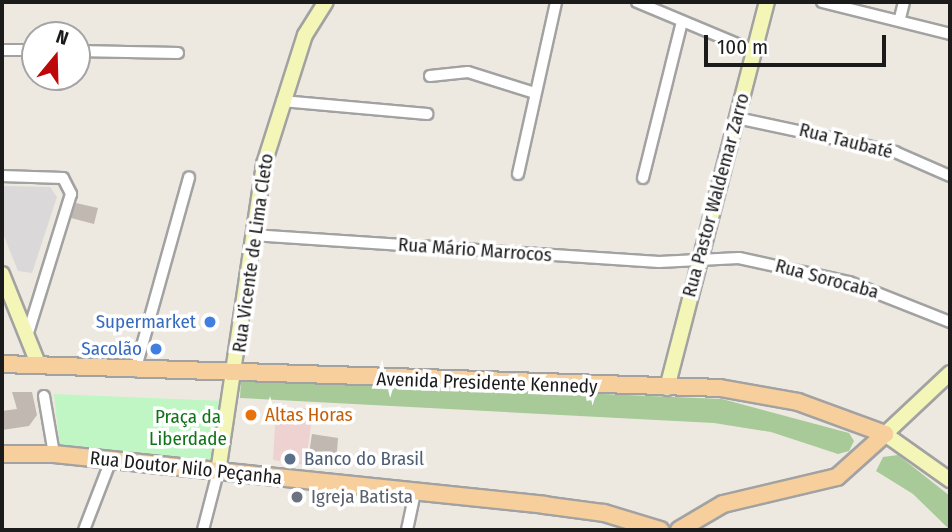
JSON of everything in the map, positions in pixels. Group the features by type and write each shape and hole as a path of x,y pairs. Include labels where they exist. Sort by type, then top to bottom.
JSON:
{"main road":[{"name":"Avenida Presidente Kennedy","path":"2,364 235,375 720,388 798,402 885,434"},
{"path":"680,530 723,504 837,477 885,434"},
{"name":"Rua Doutor Nilo Peçanha","path":"2,454 54,454 415,493 660,530"}],"street":[{"name":"Rua Vicente de Lima Cleto","path":"218,472 235,375 253,235 282,101 305,35 326,2"},
{"path":"517,174 556,2"},
{"path":"637,2 754,51"},
{"name":"Rua Pastor Waldemar Zarro","path":"667,388 767,2"},
{"path":"822,2 900,18 950,34"},
{"path":"900,18 904,2"},
{"path":"643,178 682,22"},
{"path":"2,50 21,50"},
{"path":"91,51 178,53"},
{"path":"429,76 468,72 535,93"},
{"path":"282,101 427,114"},
{"name":"Rua Taubaté","path":"737,118 895,152 950,176"},
{"path":"2,176 63,178 71,194 27,336"},
{"path":"135,370 189,177"},
{"name":"Rua Mário Marrocos","path":"253,235 659,262 698,260"},
{"name":"Rua Sorocaba","path":"698,260 739,258 810,272 950,321"},
{"path":"2,274 39,366"},
{"path":"885,434 950,373"},
{"path":"44,396 54,454"},
{"name":"Avenida Presidente Kennedy","path":"885,434 950,480"},
{"path":"84,530 111,460"},
{"path":"203,530 218,472"},
{"path":"407,530 415,493"}],"shaded area":[{"path":"2,186 50,187 57,197 32,273 18,271 2,231"},
{"path":"276,408 314,408 305,465 273,460"}],"green space":[{"path":"241,379 722,399 849,433 854,441 849,451 838,454 771,432 714,423 240,398"},
{"name":"Praça da Liberdade","path":"54,394 224,401 216,460 60,446"},
{"path":"898,455 950,496 950,530 913,494 876,471 883,457"}],"building":[{"path":"76,203 98,208 94,224 71,218"},
{"path":"12,392 32,392 37,415 29,426 2,430 2,411 17,409"},
{"path":"312,434 338,438 336,465 308,461"}],"place":[{"name":"Supermarket","path":"210,322"},
{"name":"Sacolão","path":"156,349"},
{"name":"Altas Horas","path":"251,415"},
{"name":"Banco do Brasil","path":"290,459"},
{"name":"Igreja Batista","path":"297,497"}]}
